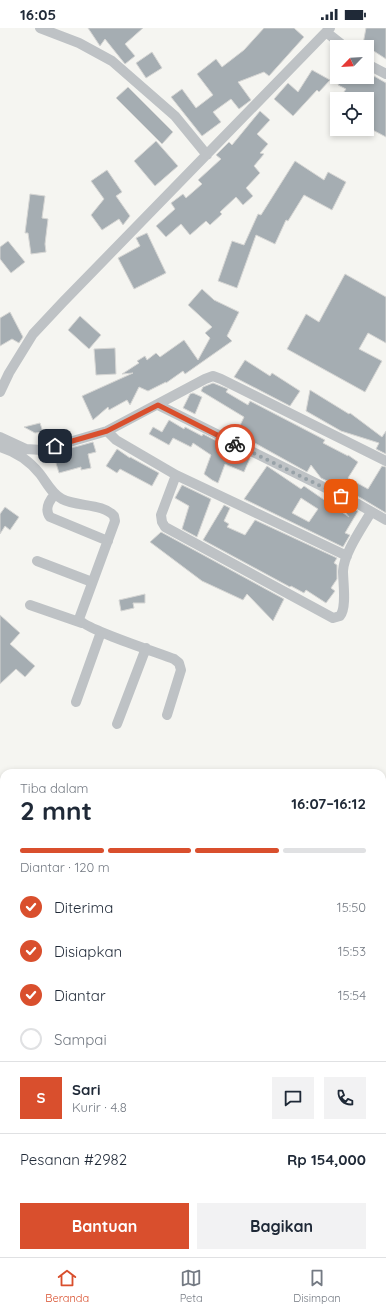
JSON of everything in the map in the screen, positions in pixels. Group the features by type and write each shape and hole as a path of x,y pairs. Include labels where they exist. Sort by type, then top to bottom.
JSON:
{"street":[{"path":"40,28 79,43 112,61 175,116 207,156"},
{"path":"0,392 9,373 34,334 68,297 207,156 328,30 338,40"},
{"path":"374,68 386,74"},
{"path":"0,437 26,449 42,450 107,431 158,405 205,378 213,376 386,462"},
{"path":"158,405 358,504 386,520"},
{"path":"107,431 116,440 176,475 348,556"},
{"path":"0,447 18,454 29,461 55,494 66,501 111,512 115,518 115,522 79,617 82,623"},
{"path":"176,475 161,514 162,522 165,527 331,618 338,618 344,610 343,568 353,540 371,512"},
{"path":"55,494 50,499 47,510 50,517 108,541"},
{"path":"37,561 92,582"},
{"path":"30,605 82,623 174,659 179,663 181,670 167,715"},
{"path":"76,702 102,632"},
{"path":"117,724 146,648"}],"building":[{"path":"88,28 143,28 125,44 135,56 125,64 105,39 100,46"},
{"path":"264,28 294,28 304,37 269,76 264,72 238,82 251,100 239,109 231,99 213,112 221,122 202,136 171,97 182,89 196,108 213,95 197,74 216,59 222,67 244,50"},
{"path":"366,28 386,28 386,59 374,51 374,40 364,40"},
{"path":"152,52 162,68 146,78 136,63"},
{"path":"312,70 330,80 319,92 317,90 293,116 274,99 288,83 298,92"},
{"path":"374,76 386,83 386,137 374,131 374,92 344,92 346,89 338,85 374,84"},
{"path":"128,87 173,132 162,144 116,98"},
{"path":"260,111 270,120 257,134 268,144 260,153 264,154 254,166 260,173 246,188 253,196 243,205 236,197 220,212 222,214 210,225 206,221 190,235 181,224 166,237 156,226 175,209 171,203 183,194 186,198 202,184 198,180 221,159 216,155 229,142 232,145"},
{"path":"156,141 178,166 155,186 134,161"},
{"path":"295,161 324,180 328,172 346,182 332,210 304,195 288,221 286,220 275,244 256,235 237,288 218,281 232,241 244,245 258,214 261,215"},
{"path":"107,170 122,192 116,196 130,216 123,225 119,219 102,230 91,215 104,199 91,181"},
{"path":"30,194 45,196 42,218 48,219 45,244 46,252 31,254 28,233 25,233"},
{"path":"147,233 166,273 134,289 118,258 140,246 136,238"},
{"path":"8,241 25,262 11,273 0,259 0,247"},
{"path":"345,274 386,297 386,343 368,333 359,349 382,361 365,392 287,349 306,314 319,322"},
{"path":"202,289 214,300 239,312 227,336 232,341 185,374 183,371 166,383 148,391 139,387 130,405 127,400 109,410 108,407 93,420 82,396 133,373 122,374 139,363 137,361 145,356 147,360 156,353 160,357 184,340 198,360 210,338 205,333 212,327 188,305"},
{"path":"10,312 23,337 19,343 12,339 0,346 0,318"},
{"path":"80,316 101,335 89,349 68,330"},
{"path":"115,348 116,374 96,375 94,349"},
{"path":"245,360 270,376 272,373 300,391 290,406 234,377"},
{"path":"213,383 228,389 226,392 248,405 250,401 325,440 323,443 348,455 358,462 348,478 368,489 382,466 386,467 386,513 361,498 321,478 311,465 307,472 253,442 251,444 235,436 244,417 201,391 203,387"},
{"path":"310,390 349,414 350,413 382,437 386,431 386,454 376,449 379,443 341,431 306,411"},
{"path":"193,393 202,397 195,414 183,408 190,394"},
{"path":"169,420 184,429 185,427 202,436 203,434 250,458 244,472 225,464 218,483 212,480 204,474 211,455 193,443 191,447 173,438 169,445 149,434 153,427 162,432"},
{"path":"40,423 43,432 35,433 24,427"},
{"path":"93,442 96,452 88,454 91,468 81,470 81,467 59,473 53,453"},
{"path":"117,449 130,458 159,473 152,486 120,469 117,473 106,466"},
{"path":"267,466 301,489 304,486 349,517 337,501 358,511 345,533 350,535 343,547 244,499","holes":["301,498 318,509 309,522 292,513"]},
{"path":"182,485 211,499 197,537 182,529 189,506 175,498"},
{"path":"224,505 230,508 224,521 229,524 227,527 245,535 255,520 337,558 334,563 337,565 337,579 331,588 335,591 326,603 306,590 304,593 291,586 290,587 203,540"},
{"path":"5,507 19,517 10,530 5,526 0,534 0,514"},
{"path":"161,532 284,599 273,621 247,594 243,600 202,581 150,542"},
{"path":"145,594 145,603 133,603 134,608 121,611 119,600"},
{"path":"0,615 20,633 10,644 35,666 25,677 16,669 0,684"}],"way so far":[{"path":"235,444 341,496"}],"route":[{"path":"55,446 107,431 158,405 235,444"}]}
